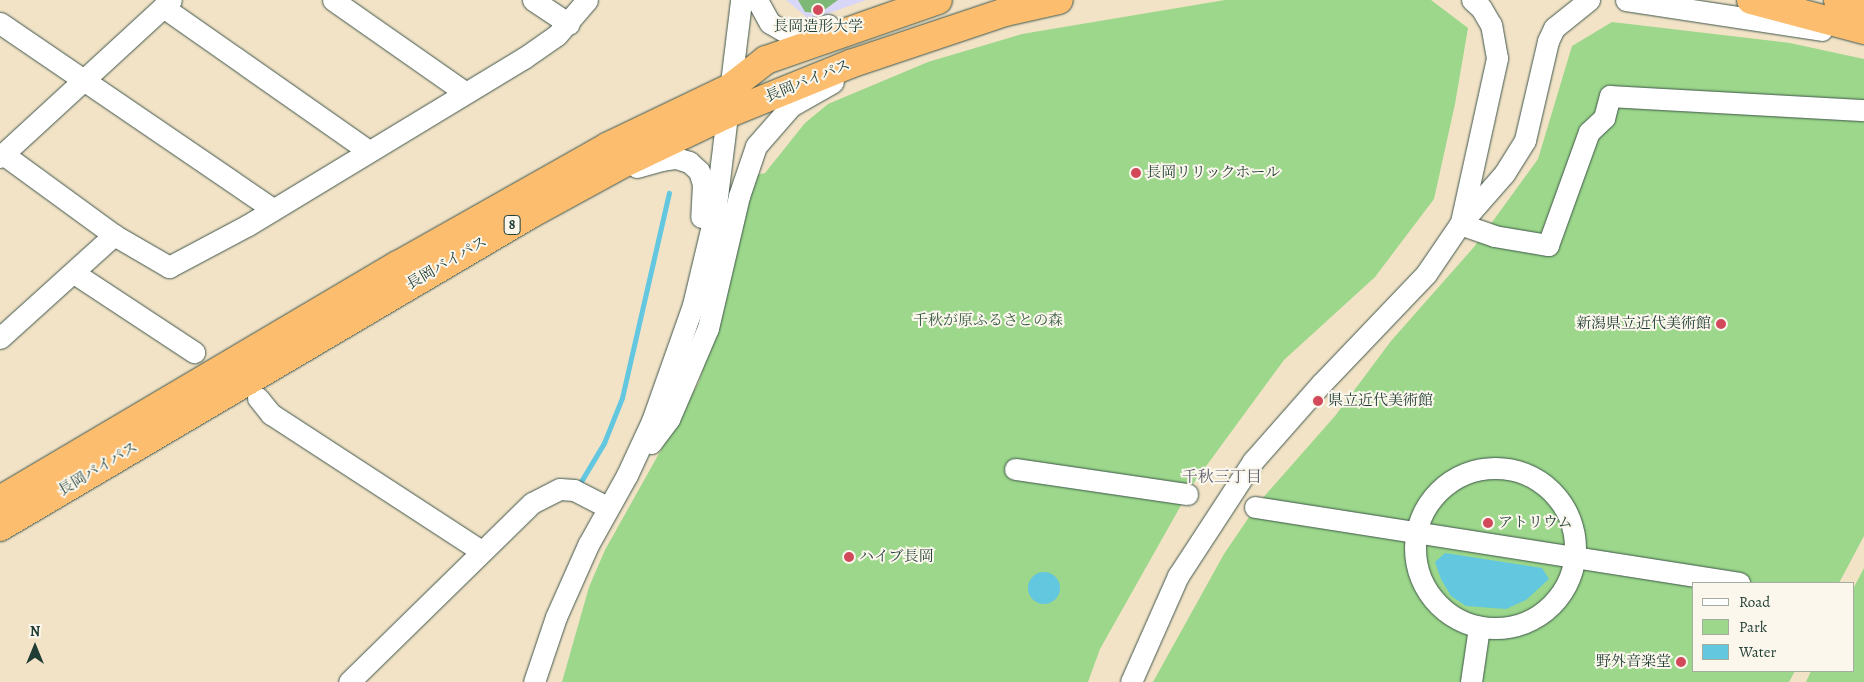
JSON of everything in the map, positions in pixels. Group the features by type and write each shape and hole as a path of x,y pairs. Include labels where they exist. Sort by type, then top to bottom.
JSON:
{"highway":[{"name":"長岡バイパス","path":"0,527 728,101 766,60 938,0"},
{"name":"長岡バイパス","path":"0,500 398,265 607,147 728,101 850,64 1006,12 1059,0"},
{"path":"1751,0 1864,30"},
{"path":"1838,0 1864,7"}],"street":[{"path":"333,0 463,91"},
{"path":"533,0 568,24"},
{"path":"367,150 167,4 2,156 114,235 169,266 248,224 271,208 367,150 463,91 524,58 568,24 587,0"},
{"path":"627,475 652,421 693,305 706,257 741,0"},
{"path":"757,0 770,24 789,34 804,33 905,0"},
{"path":"1460,224 1497,58 1491,24 1481,8 1472,0"},
{"path":"1131,682 1178,576 1253,461 1321,384 1421,280 1460,224 1504,174 1525,140 1548,41 1554,28 1589,0"},
{"path":"1626,0 1864,35"},
{"path":"0,23 271,208"},
{"path":"534,682 556,617 607,507 627,475 669,418 708,328 739,196 756,146 791,106 898,48"},
{"path":"1460,224 1494,236 1548,245 1589,132 1604,118 1610,96 1864,110"},
{"path":"567,194 660,160 676,158 689,162 698,171 703,191 701,219 659,372 652,421"},
{"path":"0,338 114,235"},
{"path":"74,273 194,352"},
{"path":"258,398 271,414 481,551"},
{"path":"1015,468 1188,494"},
{"path":"1509,469 1547,486 1561,501 1570,517 1576,559 1567,584 1536,618 1519,626 1479,627 1462,621 1428,594 1415,560 1414,533 1421,511 1433,494 1449,481 1468,472 1509,469"},
{"path":"349,682 532,503 560,489 574,490 607,507"},
{"path":"1256,507 1576,559 1732,582"},
{"path":"1471,682 1479,627"}],"shaded area":[{"name":"長岡造形大学","path":"786,0 866,0 810,20"}],"green space":[{"path":"798,0 838,0 820,13 805,12"},
{"name":"千秋が原ふるさとの森","path":"1225,0 1431,0 1468,28 1455,104 1434,199 1375,277 1284,360 1193,484 1100,649 1088,682 562,682 589,587 605,550 699,382 718,321 752,176 765,173 805,123 828,104 928,62 1022,34"},
{"path":"1612,22 1790,43 1864,59 1864,536 1840,582 1692,582 1692,672 1794,672 1789,682 1153,682 1224,554 1260,501 1335,416 1391,341 1474,247 1538,159 1572,46"},
{"path":"1864,568 1864,682 1806,682 1811,672 1854,672 1854,587"}],"water":[{"path":"1445,553 1542,568 1549,579 1526,600 1506,609 1466,606 1451,596 1441,579 1435,562"},
{"path":"1044,572 1056,576 1060,588 1056,600 1044,604 1032,600 1028,588 1032,576"}],"waterway":[{"path":"579,485 604,443 622,398 669,193"}],"place":[{"name":"長岡造形大学","path":"818,10"},
{"name":"長岡リリックホール","path":"1136,173"},
{"name":"新潟県立近代美術館","path":"1721,324"},
{"name":"県立近代美術館","path":"1318,401"},
{"name":"アトリウム","path":"1488,523"},
{"name":"ハイブ長岡","path":"849,557"},
{"name":"野外音楽堂","path":"1681,662"}],"district":[{"name":"千秋三丁目","path":"1222,477"}]}
